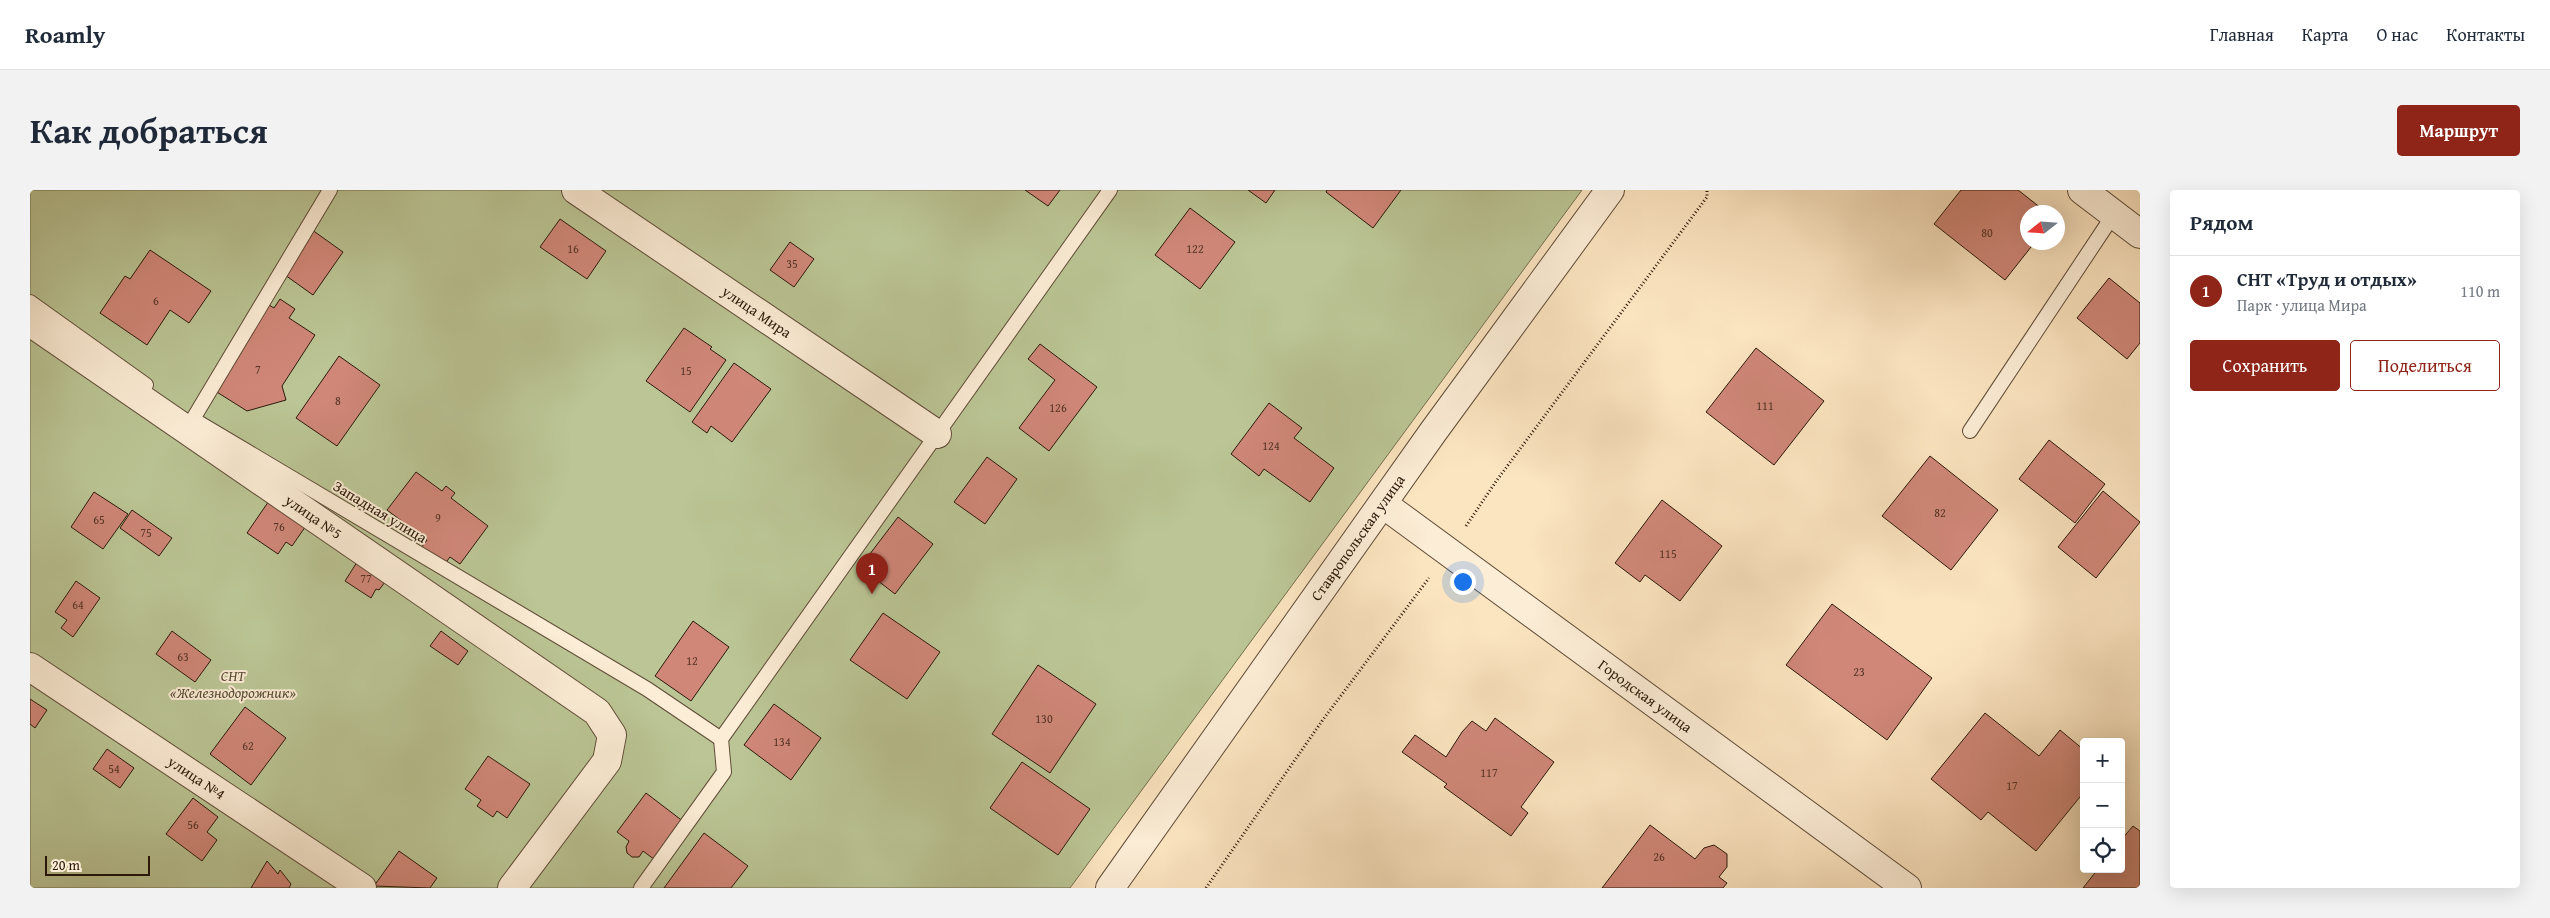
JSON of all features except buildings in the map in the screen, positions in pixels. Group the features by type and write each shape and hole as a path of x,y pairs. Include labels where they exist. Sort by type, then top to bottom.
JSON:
{"street":[{"name":"улица Мира","path":"576,190 937,434"},
{"name":"Ставропольская улица","path":"1110,888 1383,504 1432,432 1610,190"},
{"path":"2082,190 2140,234"},
{"name":"улица №5","path":"30,322 597,712 612,735 607,761 512,888"},
{"name":"Городская улица","path":"1383,504 1907,888"},
{"name":"улица №4","path":"30,667 362,888"}],"lane":[{"path":"192,419 330,190"},
{"path":"641,888 724,772 721,739 1110,190"},
{"path":"1970,431 2114,214"},
{"name":"Западная улица","path":"30,302 192,419 647,689 721,739"}],"green space":[{"name":"СНТ «Железнодорожник»","path":"30,190 1582,190 1070,888 30,888"}],"place":[{"name":"СНТ «Труд и отдых»","path":"872,594"}]}
